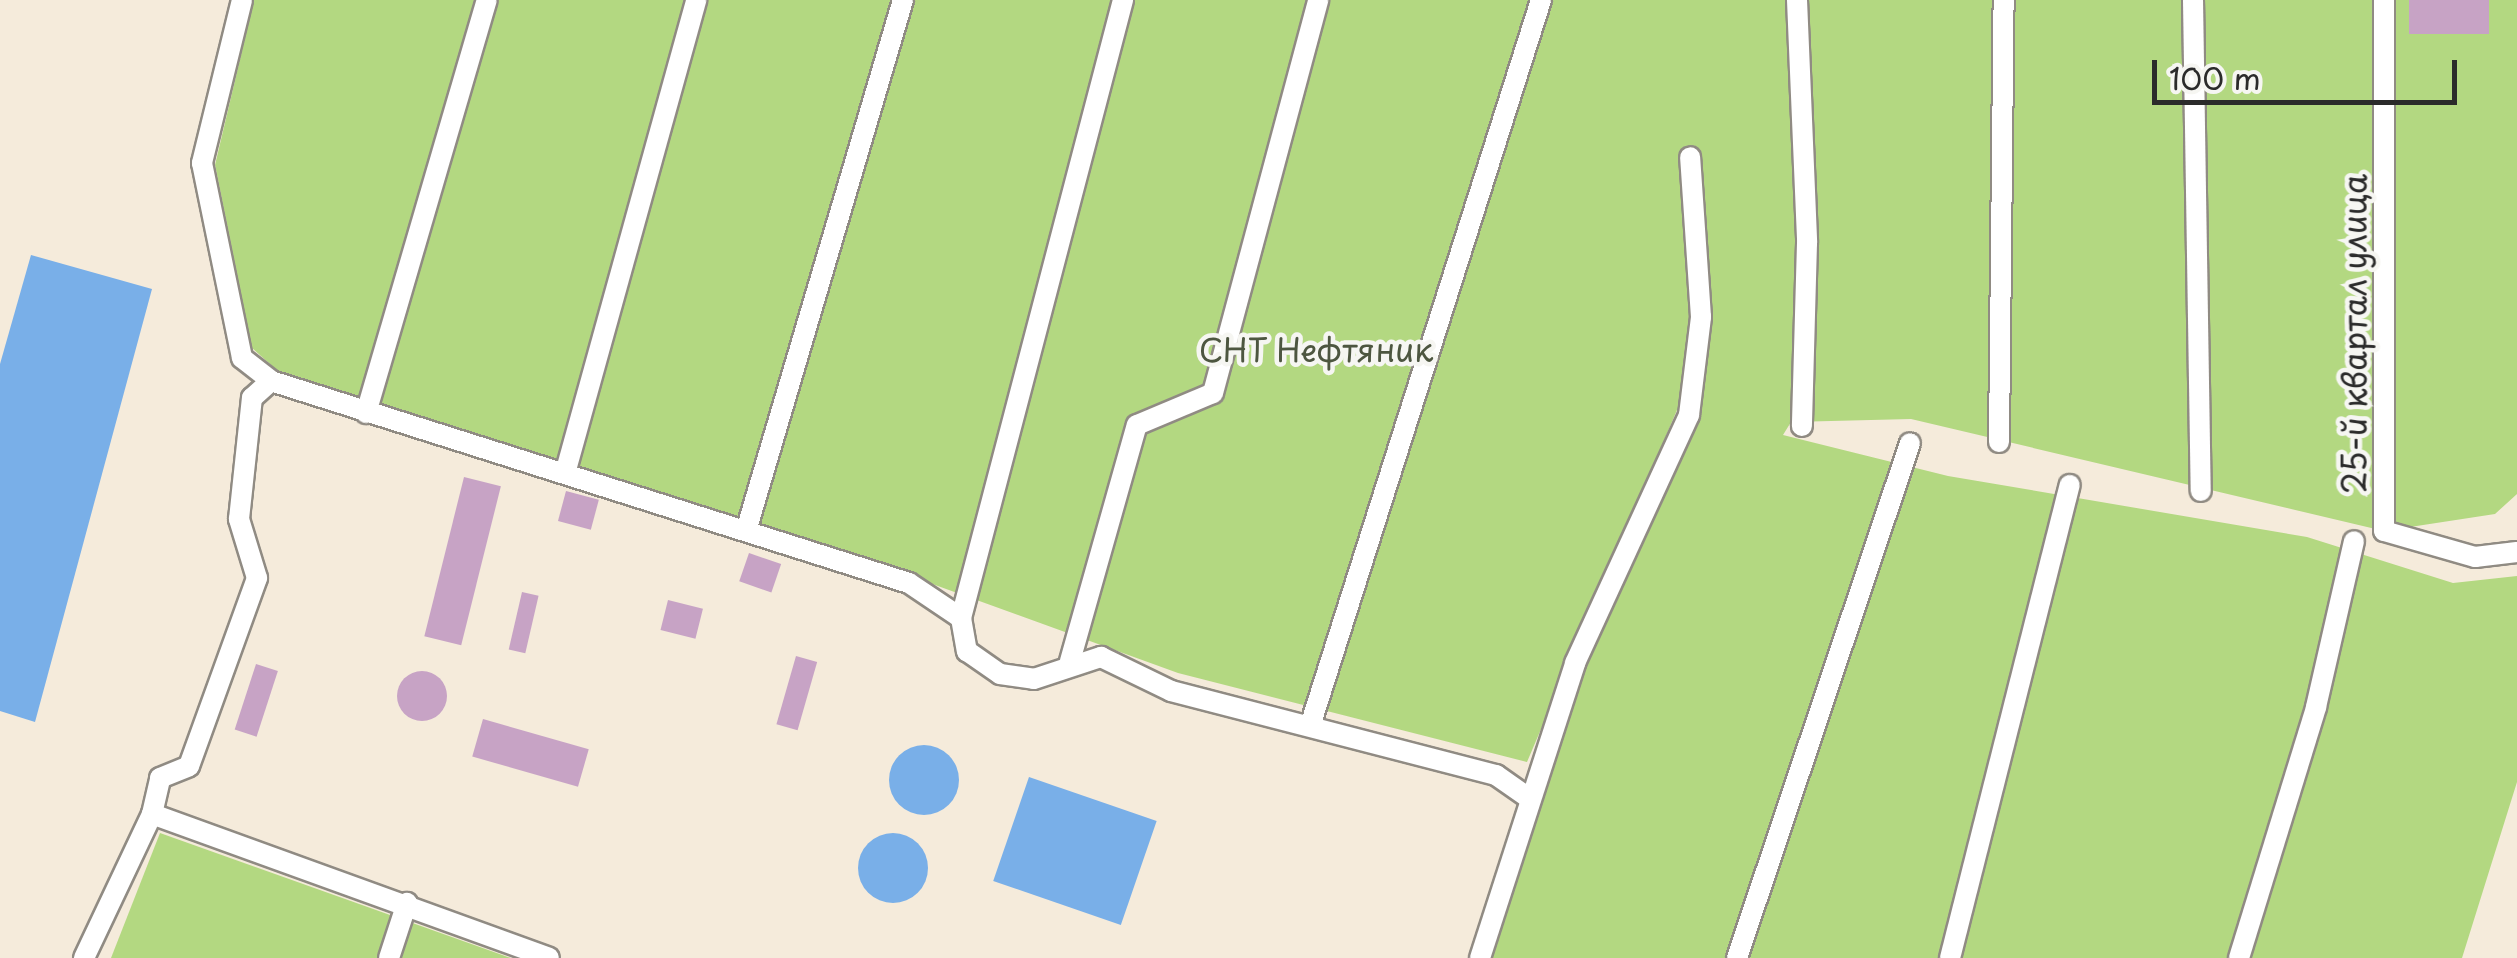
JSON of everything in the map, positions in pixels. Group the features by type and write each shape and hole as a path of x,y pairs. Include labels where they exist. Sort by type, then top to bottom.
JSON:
{"lane":[{"path":"242,0 202,163 242,358 271,381 566,470 909,584 960,618"},
{"path":"366,412 486,0"},
{"path":"566,470 696,0"},
{"path":"746,531 903,0"},
{"path":"1123,0 960,618 968,650 1000,674 1034,679 1070,660 1101,657 1171,691 1311,722 1496,775 1528,797"},
{"path":"1070,660 1138,425 1213,393 1318,0"},
{"path":"1311,722 1541,0"},
{"path":"1797,0 1807,243 1802,426"},
{"path":"1999,442 2004,0"},
{"path":"2194,0 2201,490"},
{"name":"25-й квартал улица","path":"2384,0 2384,531 2475,557 2517,552"},
{"path":"1480,958 1528,797 1604,589 1689,414 1701,318 1690,157"},
{"path":"84,958 152,814 160,778 189,766 257,578 239,519 252,398 271,381"},
{"path":"1737,958 1910,443"},
{"path":"1950,958 2070,485"},
{"path":"2239,958 2316,708 2354,541"},
{"path":"152,814 549,958"},
{"path":"389,958 407,904"}],"green space":[{"name":"СНТ Нефтяник","path":"254,0 2517,0 2517,494 2495,514 2384,531 1911,419 1791,422 1783,435 1948,476 2307,537 2453,583 2517,576 2517,782 2462,958 1490,958 1585,669 1699,412 1677,410 1527,762 1178,673 855,556 281,374 252,348 215,165"},
{"path":"160,833 511,958 111,958"}],"water":[{"path":"31,255 152,289 35,722 0,711 0,364"},
{"path":"924,745 949,755 959,780 949,805 924,815 899,805 889,780 899,755"},
{"path":"1029,777 1157,821 1121,925 993,881"},
{"path":"893,833 917,844 928,868 917,892 893,903 869,892 858,868 869,844"}],"building":[{"path":"2409,0 2489,0 2489,34 2409,34"},
{"path":"464,477 501,486 461,645 424,636"},
{"path":"566,491 599,500 591,530 558,521"},
{"path":"749,553 781,564 771,592 739,581"},
{"path":"522,592 539,596 525,653 509,649"},
{"path":"668,600 703,609 695,639 661,630"},
{"path":"796,656 817,662 798,730 776,724"},
{"path":"256,664 278,671 257,737 235,730"},
{"path":"422,671 439,679 447,696 439,713 422,721 405,713 397,696 405,679"},
{"path":"483,719 589,749 578,787 472,756"}]}
